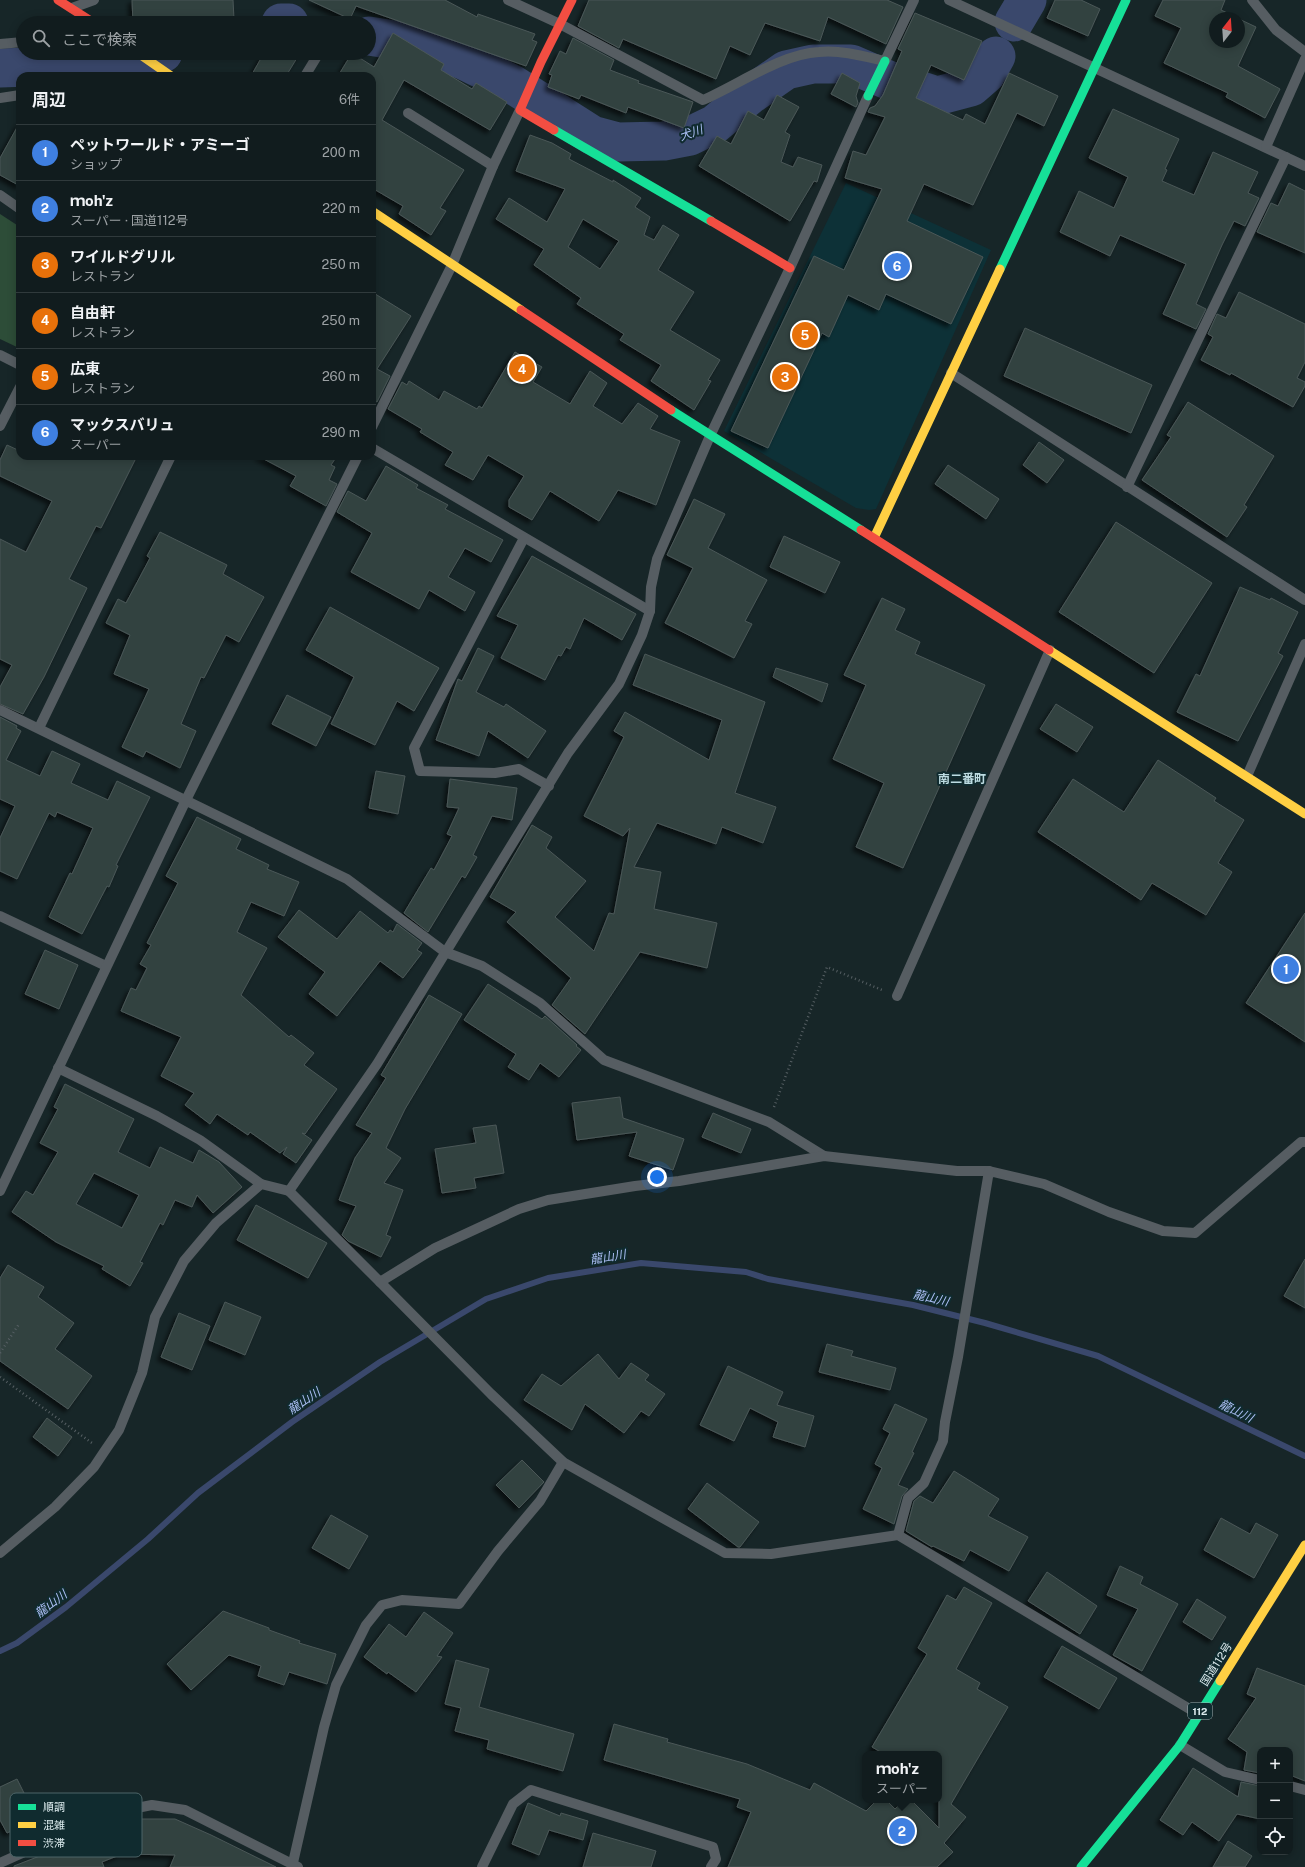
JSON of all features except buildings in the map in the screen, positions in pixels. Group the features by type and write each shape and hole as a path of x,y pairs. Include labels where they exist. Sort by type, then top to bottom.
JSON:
{"main road":[{"path":"58,0 84,16"},
{"path":"572,0 541,62 520,110 790,268"},
{"path":"874,538 1126,0"},
{"path":"147,60 163,72"},
{"path":"868,96 885,61"},
{"path":"376,214 710,436 874,538 1305,814"},
{"name":"国道112号","path":"1081,1867 1180,1745 1305,1545"}],"lane":[{"path":"72,8 94,0"},
{"path":"508,0 560,24 703,100 777,64 796,57 818,52 848,53 885,61 914,0"},
{"path":"949,0 1305,166"},
{"path":"1252,0 1276,30 1305,52"},
{"path":"0,44 16,43"},
{"path":"1266,147 1305,59"},
{"path":"307,72 315,60"},
{"path":"0,98 16,96"},
{"path":"289,1191 377,1064 568,753 619,684 642,636 650,611 651,587 657,559 710,436 790,268 868,96"},
{"path":"376,419 452,265 493,166 520,110"},
{"path":"408,113 493,166"},
{"path":"1127,486 1286,157"},
{"path":"0,195 16,206"},
{"path":"0,356 16,363"},
{"path":"951,373 1305,600"},
{"path":"0,426 16,395"},
{"path":"376,450 650,611"},
{"path":"39,728 169,460"},
{"path":"0,1191 186,800 356,460"},
{"path":"524,538 414,748 420,771 495,773 519,770 549,786"},
{"path":"1247,776 1305,644"},
{"path":"897,996 1050,650"},
{"path":"0,710 347,879 446,952 482,966 540,1002 604,1060 769,1122 824,1156"},
{"path":"0,916 106,966"},
{"path":"58,1068 157,1116 200,1140 261,1184 289,1191 491,1394 563,1462 725,1553 771,1554 898,1535 1198,1714"},
{"path":"380,1282 435,1248 518,1209 540,1203 635,1186 679,1181 824,1156 957,1171 989,1171 1044,1184 1109,1212 1163,1232 1195,1234 1301,1142 1305,1142"},
{"path":"898,1535 908,1498 924,1483 943,1441 945,1422 958,1357 989,1171"},
{"path":"0,1553 55,1506 94,1467 119,1430 142,1373 155,1317 184,1261 216,1223 261,1184"},
{"path":"142,1807 152,1805 185,1810 294,1866 324,1727 336,1685 366,1625 382,1605 402,1600 459,1604 498,1551 540,1501 563,1462"},
{"path":"1180,1745 1225,1772 1257,1779"},
{"path":"1293,1787 1305,1790"},
{"path":"482,1867 513,1804 531,1790 713,1847 716,1859 711,1867"},
{"path":"0,1863 13,1857"}],"path":[{"path":"769,1122 827,967 897,996"},
{"path":"0,1353 19,1324"},
{"path":"0,1377 104,1452"}],"shaded area":[{"path":"846,183 991,250 876,509 869,510 856,508 724,431"}],"green space":[{"path":"0,214 16,224 16,347 0,339"}],"waterway":[{"name":"犬川","path":"1014,22 1027,0"},
{"name":"犬川","path":"376,37 413,43 463,60 512,84 592,135 618,142 664,141 690,136 715,124 750,95 786,70 813,64 851,64 888,80 937,96 971,87 986,74 996,56"},
{"name":"犬川","path":"0,68 59,66 124,60"},
{"name":"龍山川","path":"0,1651 17,1643 66,1607 148,1539 198,1493 292,1422 380,1362 486,1299 548,1278 641,1263 746,1272 768,1279 913,1305 985,1323 1098,1356 1305,1456"}],"traffic: fast":[{"path":"1000,269 1126,0"},
{"path":"868,96 885,61"},
{"path":"554,130 711,221"},
{"path":"671,410 861,530"},
{"path":"1081,1867 1180,1745 1220,1681"}],"traffic: slow":[{"path":"148,60 165,72"},
{"path":"376,214 521,310"},
{"path":"874,538 1000,269"},
{"path":"1049,650 1305,814"},
{"path":"1220,1681 1305,1545"}],"traffic: jam":[{"path":"58,0 83,16"},
{"path":"554,130 520,110 541,62 572,0"},
{"path":"711,221 790,268"},
{"path":"521,310 671,410"},
{"path":"861,530 1049,650"}],"place":[{"name":"マックスバリュ","path":"897,266"},
{"name":"広東","path":"805,335"},
{"name":"自由軒","path":"522,369"},
{"name":"ワイルドグリル","path":"785,377"},
{"name":"ペットワールド・アミーゴ","path":"1286,969"},
{"name":"ｍoh'z","path":"902,1831"}],"district":[{"name":"南二番町","path":"962,779"}]}
